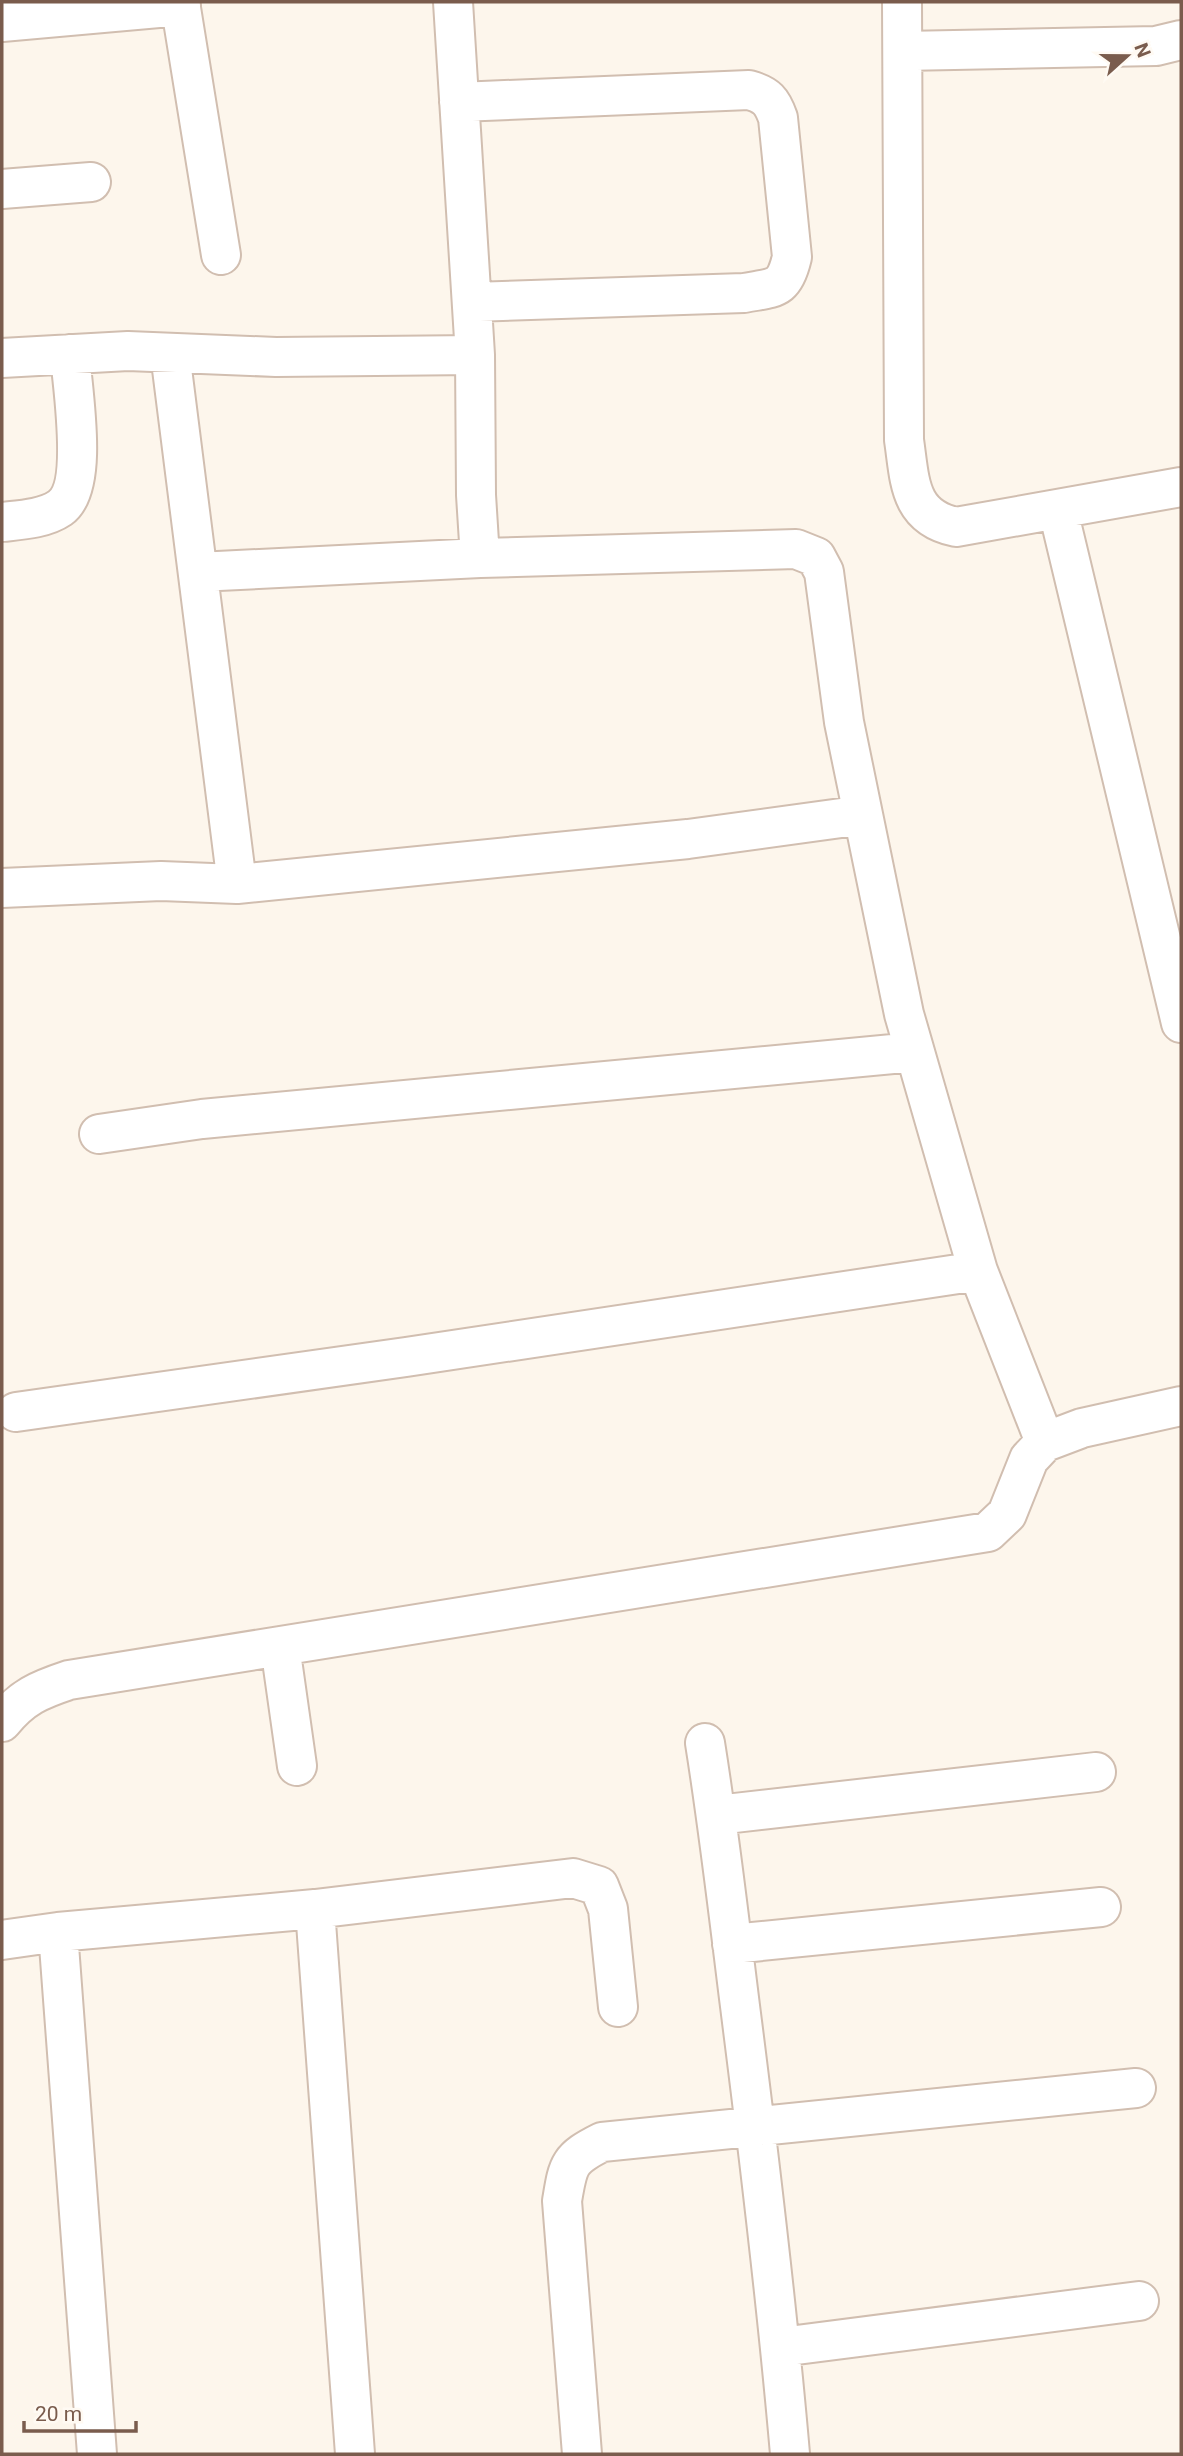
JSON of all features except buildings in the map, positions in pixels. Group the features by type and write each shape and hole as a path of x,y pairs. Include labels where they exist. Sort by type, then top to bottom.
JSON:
{"street":[{"path":"453,2 475,355 476,495 480,558"},
{"path":"902,2 904,440 912,491 922,510 940,524 956,527 1181,487"},
{"path":"2,22 181,4 221,256"},
{"path":"904,51 1156,46 1181,40"},
{"path":"459,102 749,90 765,94 772,102 778,118 792,257 788,277 775,287 744,293 472,302"},
{"path":"2,189 92,182"},
{"path":"2,358 128,351 276,357 475,355"},
{"path":"170,353 237,884"},
{"path":"2,522 31,519 61,507 74,486 78,461 70,354"},
{"path":"1058,510 1168,912 1181,1023"},
{"path":"198,572 480,558 796,549 816,558 824,572 844,722 889,949 914,1052 978,1271 1045,1442"},
{"path":"2,888 161,881 237,884 688,839 863,815"},
{"path":"99,1134 202,1119 914,1052"},
{"path":"16,1412 434,1353 978,1271"},
{"path":"2,1722 13,1707 37,1690 69,1680 988,1532 1007,1514 1029,1459 1045,1442 1096,1425 1181,1406"},
{"path":"280,1646 297,1766"},
{"path":"705,1743 717,1815 755,2126 781,2347 790,2454"},
{"path":"717,1815 1096,1772"},
{"path":"2,1940 58,1932 315,1909 573,1878 599,1886 608,1909 618,2007"},
{"path":"732,1944 1101,1907"},
{"path":"315,1909 355,2454"},
{"path":"58,1932 97,2454"},
{"path":"582,2454 562,2201 567,2170 580,2152 602,2142 1136,2088"},
{"path":"781,2347 1139,2301"}]}
